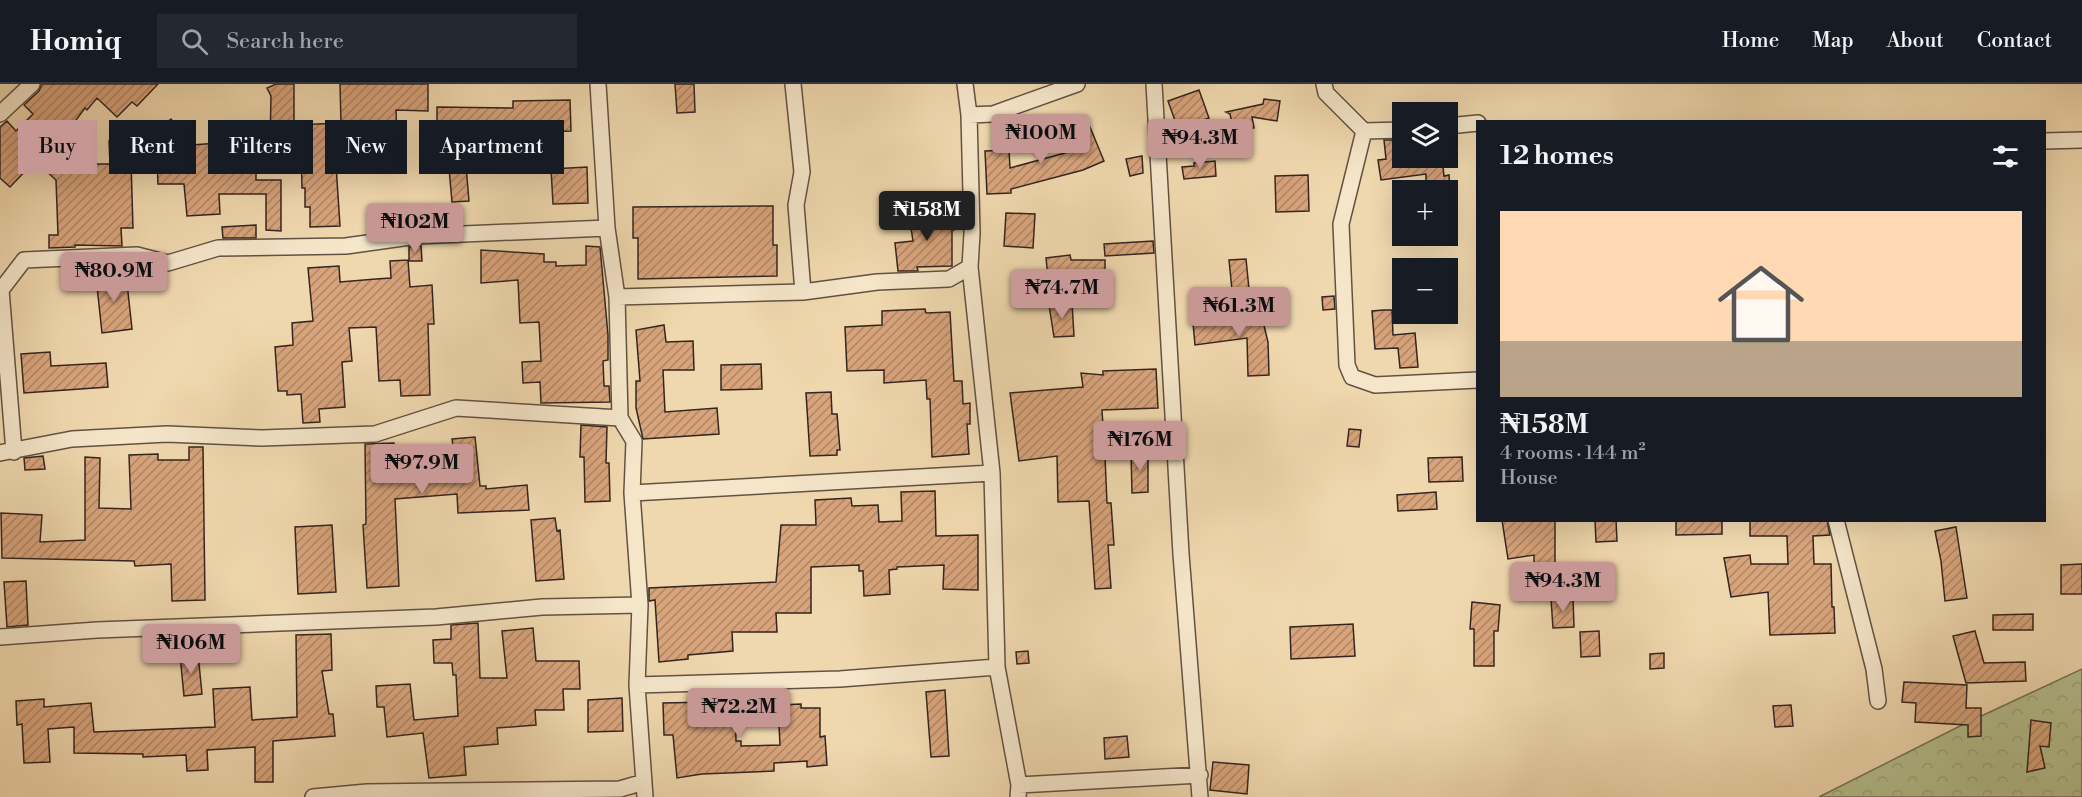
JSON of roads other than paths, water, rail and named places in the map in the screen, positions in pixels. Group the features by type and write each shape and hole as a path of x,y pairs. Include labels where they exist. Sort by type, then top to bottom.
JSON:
{"street":[{"path":"0,114 32,84"},
{"path":"313,797 367,792 645,790 637,685 640,605 632,493 634,441 620,418 617,297 606,228 598,84"},
{"path":"793,84 801,172 796,205 803,292"},
{"path":"965,84 969,115 972,233 970,267 992,473 997,667 1018,791 1200,776"},
{"path":"969,115 993,114 1077,84"},
{"path":"1154,84 1181,554 1200,797"},
{"path":"1324,84 1326,93 1364,131 1392,130"},
{"path":"1458,125 1476,123"},
{"path":"1364,131 1341,224 1347,365 1352,377 1375,385 1476,380"},
{"path":"2046,141 2082,140"},
{"path":"606,228 417,236 346,246 218,248 168,263 136,255 24,260 1,290 7,452 72,439 167,434 262,438 375,434 456,408 620,418"},
{"path":"617,297 803,292 877,282 949,279 970,267"},
{"path":"632,493 992,473"},
{"path":"1837,522 1874,669 1878,701"},
{"path":"0,637 97,630 436,617 553,607 640,605"},
{"path":"637,685 840,679 997,667"}]}
